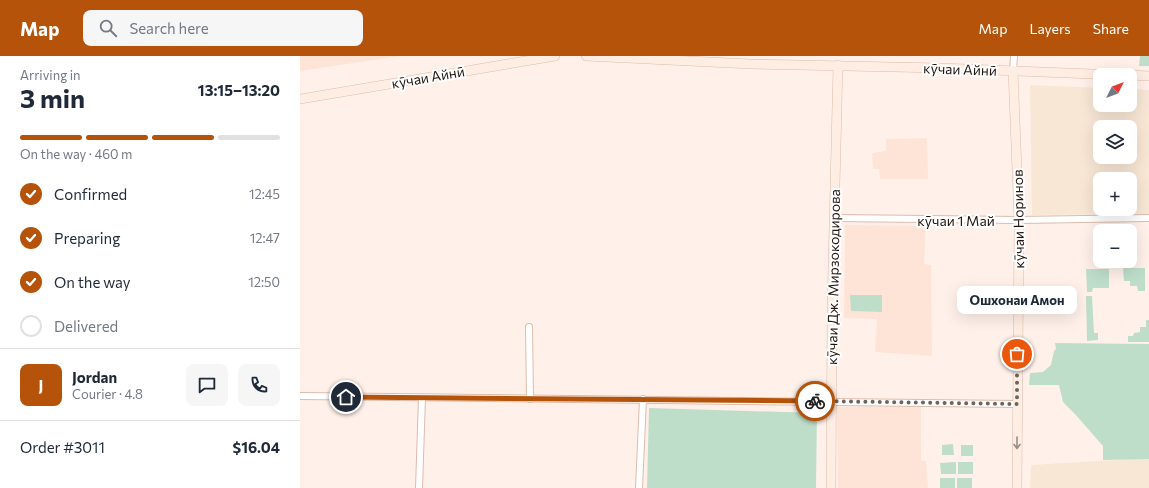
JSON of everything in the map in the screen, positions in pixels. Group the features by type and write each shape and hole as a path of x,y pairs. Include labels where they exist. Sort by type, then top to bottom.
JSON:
{"street":[{"name":"кӯчаи Айнӣ","path":"300,99 555,56"},
{"name":"кӯчаи Айнӣ","path":"586,56 751,64 1013,70 1093,74"},
{"path":"1013,70 1014,56"},
{"name":"кӯчаи Дж. Мирзокодирова","path":"831,488 832,307 838,66"},
{"name":"кӯчаи Норинов","path":"1013,70 1019,220 1017,488"},
{"path":"1137,76 1149,76"},
{"name":"кӯчаи 1 Май","path":"835,218 1019,220 1149,218"},
{"path":"529,327 530,399"},
{"path":"300,396 1017,404"},
{"path":"419,488 422,398"},
{"path":"639,488 643,399"}],"shaded area":[{"path":"300,56 401,56 300,71"},
{"path":"1030,85 1093,88 1093,112 1137,112 1137,89 1149,90 1149,214 1137,214 1137,172 1093,172 1093,214 1032,215"},
{"path":"927,138 928,179 880,179 879,169 873,169 872,153 886,151 886,139"},
{"path":"845,225 926,226 924,264 931,265 932,356 875,352 877,319 844,318"},
{"path":"837,407 921,407 921,460 926,461 928,488 838,488"},
{"path":"1149,458 1149,488 1030,488 1031,465"}],"green space":[{"path":"1140,56 1149,56 1149,66 1139,66"},
{"path":"1123,268 1145,268 1145,291 1138,291 1137,286 1130,286 1130,281 1124,281"},
{"path":"1086,269 1109,269 1109,288 1093,288 1092,292 1087,292"},
{"path":"850,295 882,295 882,312 851,311"},
{"path":"1086,296 1092,296 1094,333 1098,333 1098,340 1087,341"},
{"path":"1146,320 1149,320 1149,342 1128,342 1128,336 1133,336 1134,333 1140,332 1140,327 1146,327"},
{"path":"1055,343 1149,344 1149,459 1103,460 1103,446 1063,402 1059,385 1029,385 1030,373 1043,372 1051,365 1054,351 1056,349"},
{"path":"649,408 817,413 816,488 647,488"},
{"path":"953,444 954,455 942,455 942,445"},
{"path":"961,445 973,445 973,456 961,456"},
{"path":"956,462 956,474 941,474 940,463"},
{"path":"958,462 973,462 973,474 958,474"},
{"path":"940,478 955,478 955,488 940,488"},
{"path":"957,478 972,478 972,488 957,488"}],"way so far":[{"path":"815,401 1017,404 1017,354"}],"place":[{"name":"Ошхонаи Амон","path":"1017,354"}],"route":[{"path":"346,397 815,401"}]}
